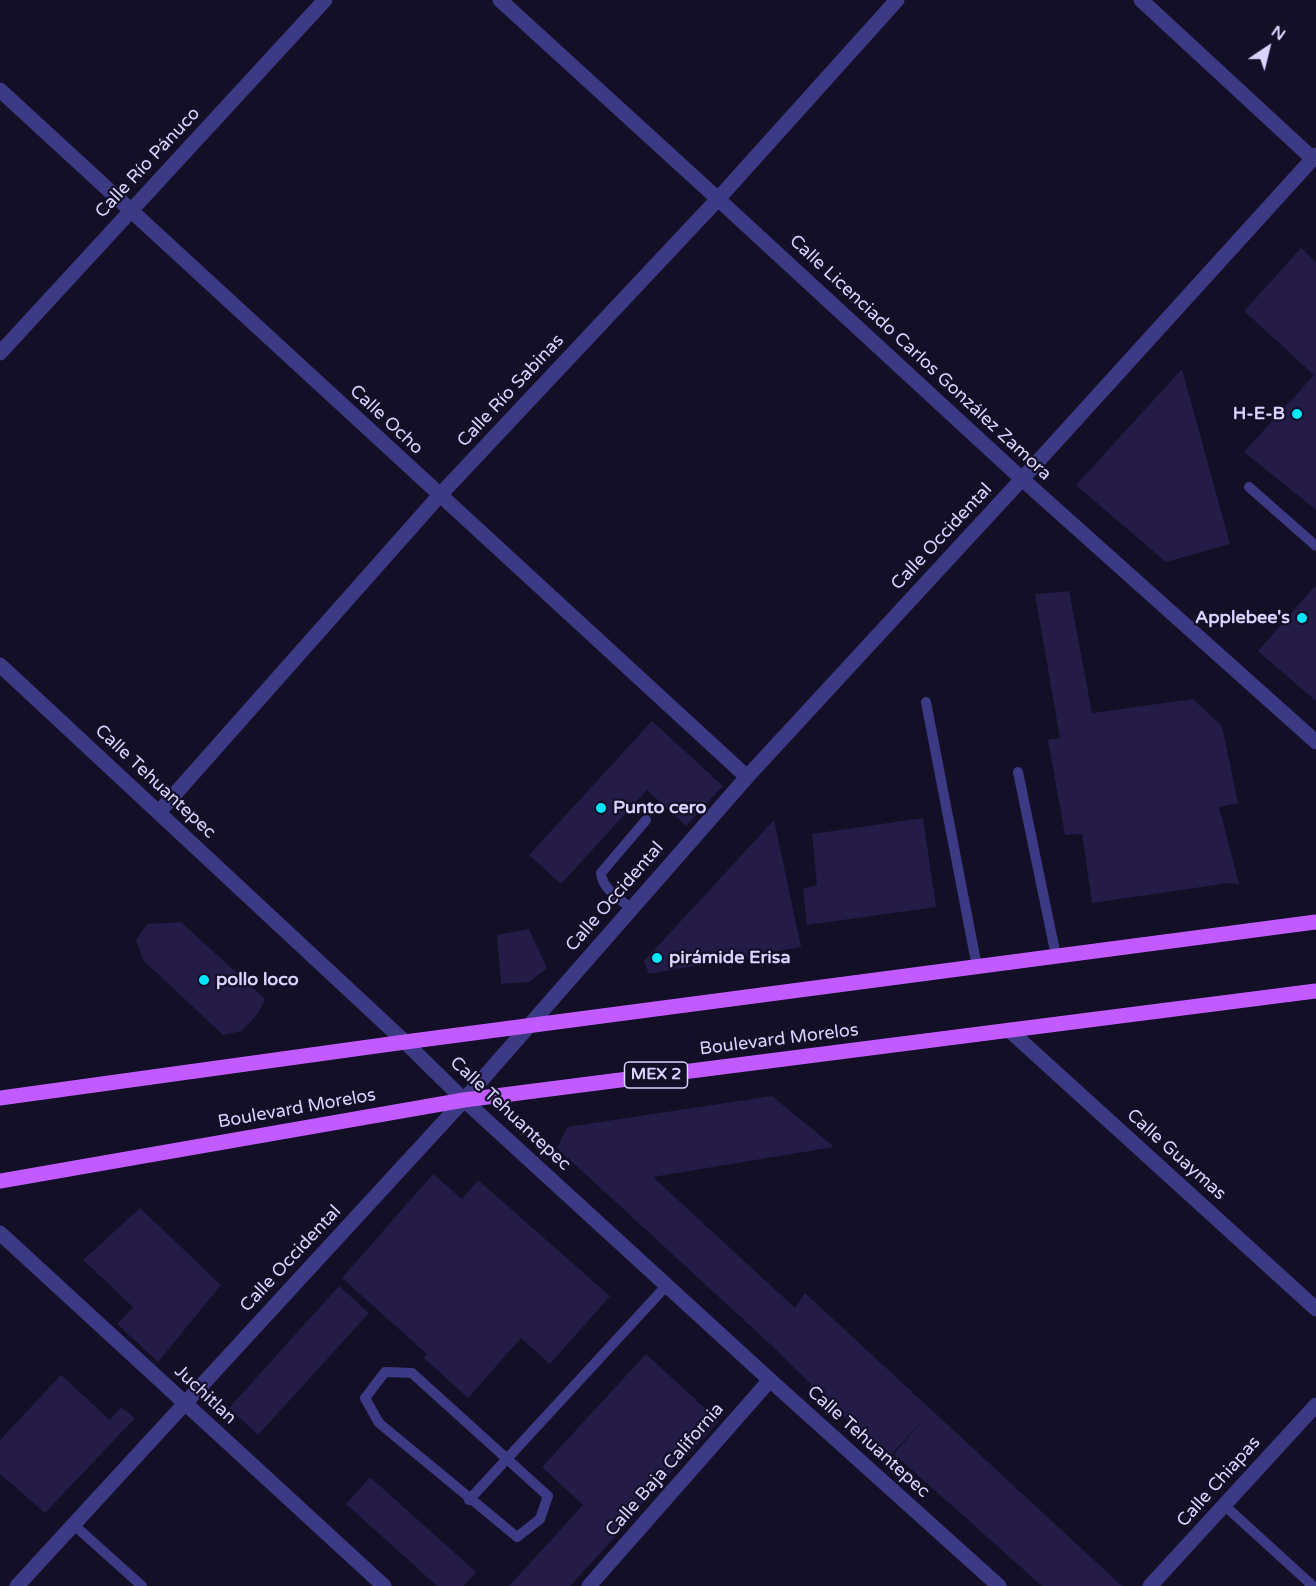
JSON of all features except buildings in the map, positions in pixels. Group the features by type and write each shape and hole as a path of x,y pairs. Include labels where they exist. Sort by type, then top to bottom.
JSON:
{"main road":[{"path":"0,1098 405,1042 1316,922"},
{"name":"Boulevard Morelos","path":"0,1181 464,1100 1316,992"}],"street":[{"name":"Calle Río Pánuco","path":"0,352 325,0"},
{"name":"Calle Licenciado Carlos González Zamora","path":"500,0 1022,479 1316,742"},
{"name":"Calle Río Sabinas","path":"159,812 439,496 718,198 897,0"},
{"path":"1141,0 1314,157"},
{"name":"Calle Ocho","path":"0,90 747,777"},
{"name":"Calle Occidental","path":"17,1586 464,1100 747,777 1022,479 1314,157"},
{"name":"Calle Tehuantepec","path":"0,665 405,1042 464,1100 999,1586"},
{"name":"Calle Guaymas","path":"1009,1030 1316,1309"},
{"name":"Juchitlan","path":"1,1237 384,1586"},
{"name":"Calle Baja California","path":"589,1586 770,1380"},
{"name":"Calle Chiapas","path":"1150,1586 1316,1405"}],"lane":[{"path":"1249,487 1316,546"},
{"path":"926,702 977,967"},
{"path":"1018,772 1056,956"},
{"path":"632,909 609,890 601,879 601,873 646,820"},
{"path":"469,1500 667,1285"},
{"path":"385,1371 412,1373 548,1496 540,1519 517,1537 469,1500 379,1423 365,1398 385,1371"},
{"path":"1224,1505 1313,1586"},
{"path":"74,1525 142,1586"}],"place":[{"name":"H-E-B","path":"1297,414"},
{"name":"Applebee's","path":"1302,618"},
{"name":"Punto cero","path":"601,808"},
{"name":"pirámide Erisa","path":"657,958"},
{"name":"pollo loco","path":"204,980"}]}
